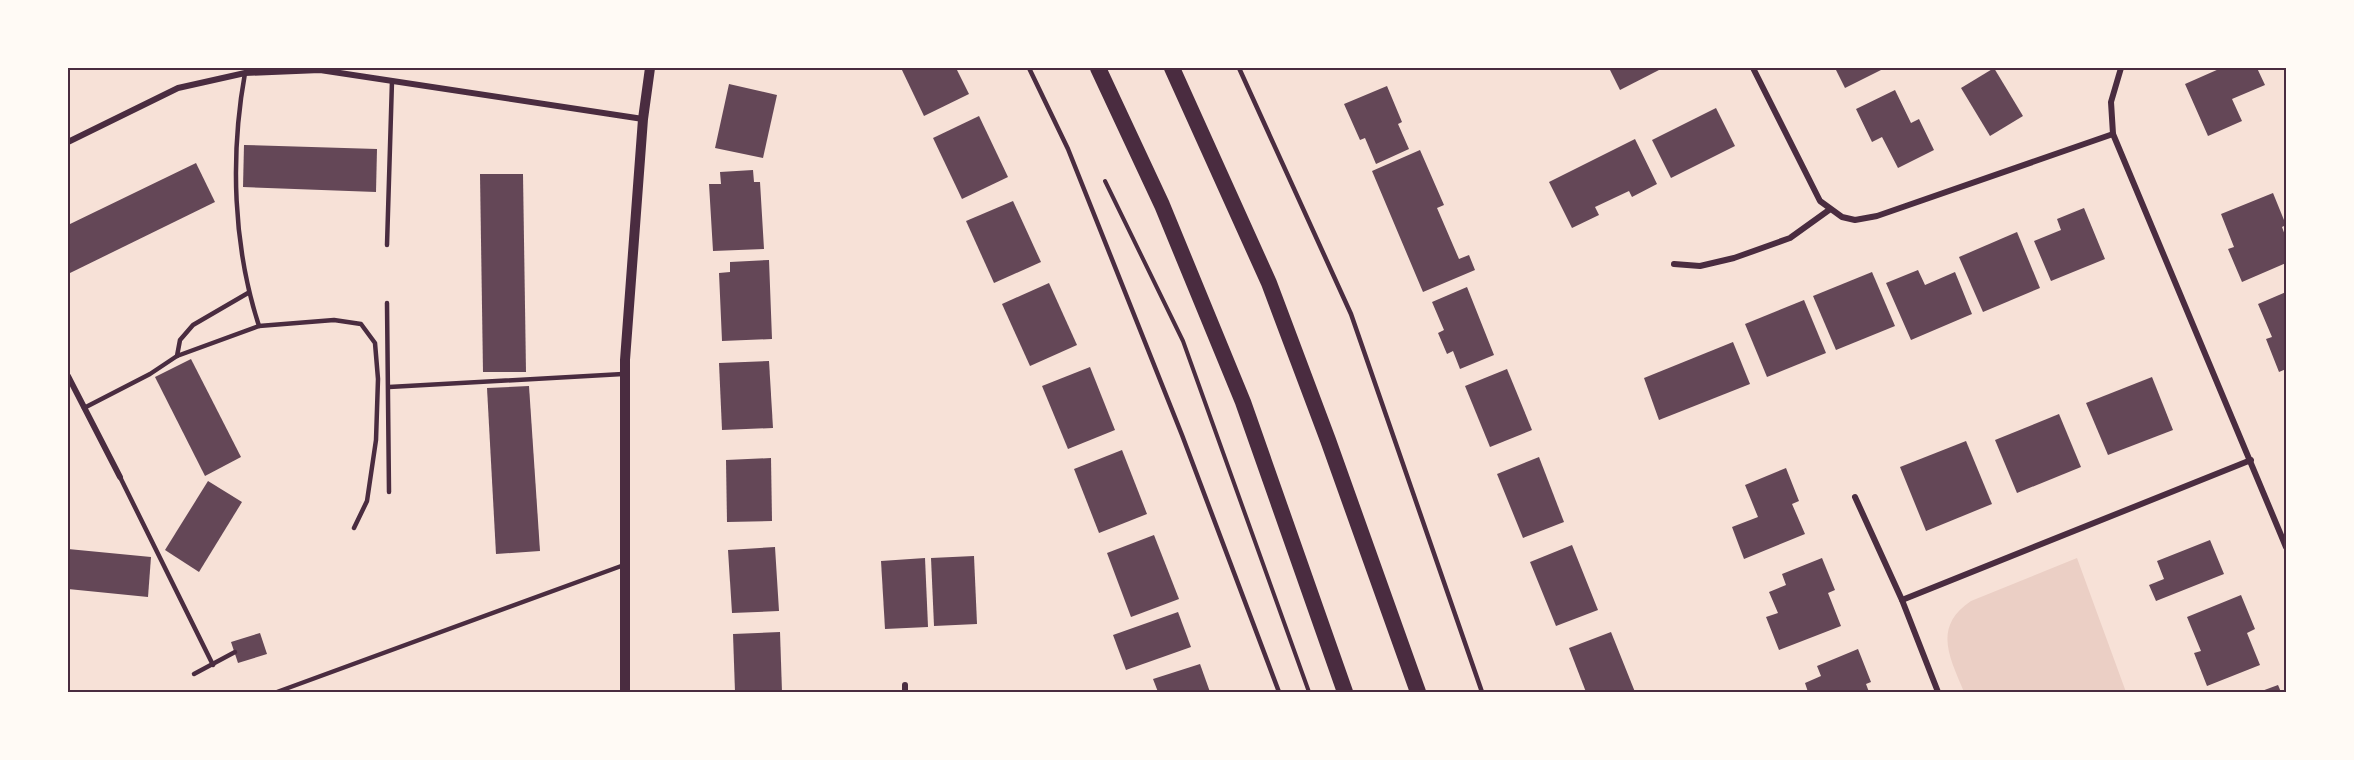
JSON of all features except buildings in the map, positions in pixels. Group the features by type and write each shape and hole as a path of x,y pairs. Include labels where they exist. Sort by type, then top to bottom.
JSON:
{"highway":[{"path":"1098,68 1162,205 1243,402 1345,693"},
{"path":"1172,68 1269,283 1328,440 1418,693"}],"street":[{"path":"625,693 625,374 643,118 650,68"},
{"path":"1753,68 1820,201 1829,210 1842,217 1855,220 1877,216 2114,134"},
{"path":"2121,68 2111,102 2114,134 2286,547"},
{"path":"68,142 178,88 245,73 320,70 643,118"},
{"path":"1674,264 1700,266 1734,258 1790,238 1829,210"},
{"path":"68,376 120,477"},
{"path":"1902,600 2251,460"},
{"path":"1855,497 1902,600 1938,693"},
{"path":"904,685 905,693"}],"lane":[{"path":"1029,68 1068,149 1182,435 1279,693"},
{"path":"1239,68 1352,314 1482,693"},
{"path":"245,73 238,113 238,225 248,293 259,326"},
{"path":"387,245 392,81"},
{"path":"177,356 180,340 193,325 248,293"},
{"path":"387,303 389,492"},
{"path":"84,408 150,374 177,356 259,326 334,320 361,324 375,343 378,379 376,440 367,501 354,528"},
{"path":"389,387 625,374"},
{"path":"120,477 213,664"},
{"path":"277,693 625,564"},
{"path":"194,674 235,652"}],"path":[{"path":"1068,149 1107,182 1183,341 1309,693"}],"shaded area":[{"path":"2077,558 2126,692 1964,692 1950,655 1948,643 1951,621 1959,611 1971,601"}]}
